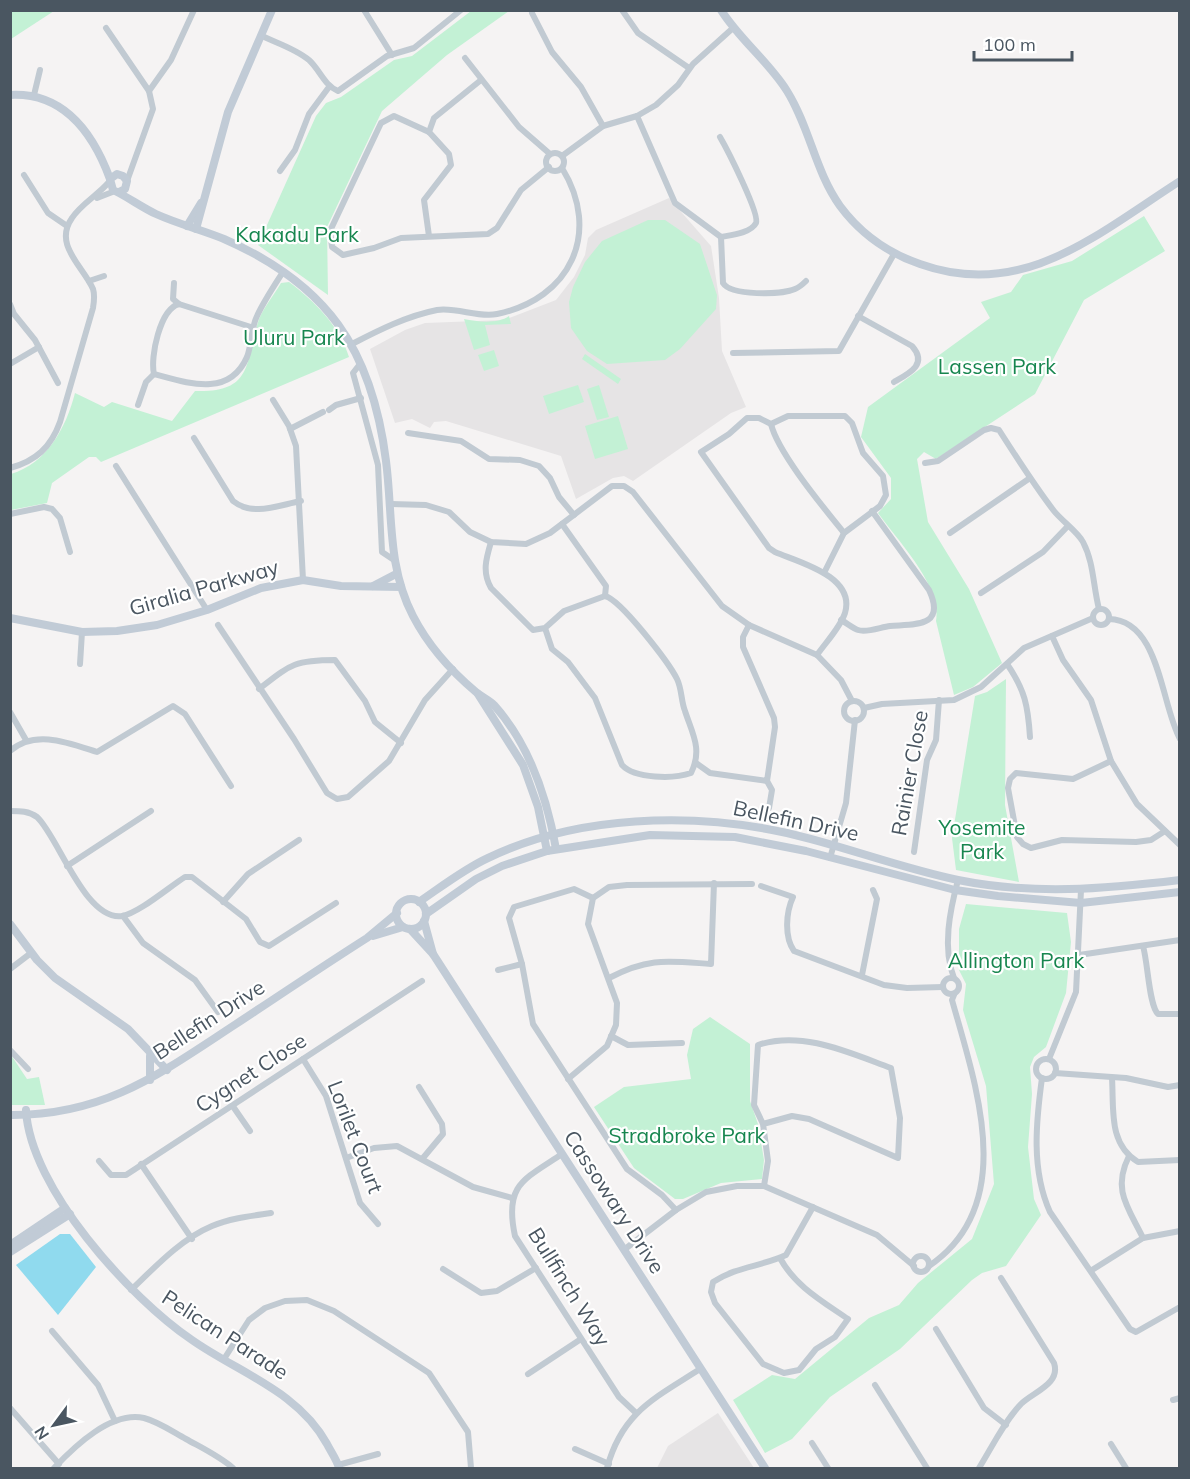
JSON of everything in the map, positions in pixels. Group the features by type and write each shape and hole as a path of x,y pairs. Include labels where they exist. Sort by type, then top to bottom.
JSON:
{"street":[{"path":"149,91 171,60 194,10"},
{"path":"191,227 210,181 228,112 272,10"},
{"path":"364,10 392,55"},
{"path":"262,36 303,56 312,63 329,87 338,91 392,55 414,48 461,10"},
{"path":"622,10 638,33 689,68"},
{"path":"721,10 733,28 786,89 803,120 824,180 851,220 894,254 934,270 971,276 1012,273 1038,266 1069,250 1179,181"},
{"path":"532,13 552,52 581,87 603,126"},
{"path":"10,468 26,464 43,452 54,438 93,308 94,292 69,252 65,240 67,226 77,211 118,183 135,159 153,109 149,91 105,28"},
{"path":"562,156 603,126 637,116 666,97 689,68 733,28"},
{"path":"465,58 519,126 550,154 555,153 562,156 564,162 562,168"},
{"path":"34,95 40,70"},
{"path":"429,132 434,118 481,80"},
{"path":"280,171 295,150 309,114 329,87"},
{"path":"10,95 34,95 54,103 73,117 118,183 140,204 158,215 244,249 283,272 324,304 352,344 384,439 392,504 394,560 401,587 426,638 478,694 495,706 524,747 542,793 552,850"},
{"path":"429,236 424,200 451,165 449,154 429,132 394,116 381,123 330,231 332,247 348,255 401,238 488,234 497,228 521,190 549,167"},
{"path":"637,116 675,203 721,237"},
{"path":"720,137 740,172 757,217 755,225 750,229 721,237"},
{"path":"550,154 546,162 549,167 554,170 562,168"},
{"path":"352,344 411,317 440,309 494,315 518,309 537,301 555,287 572,262 579,214 572,184 562,168"},
{"path":"24,175 48,213 67,226"},
{"path":"91,201 118,183"},
{"path":"721,237 723,283 727,289 736,292 787,291 807,281"},
{"path":"733,353 839,351 894,254"},
{"path":"154,374 192,384 217,385 232,378 248,354 256,317 283,272"},
{"path":"89,281 104,276"},
{"path":"174,283 173,298 179,304 254,328"},
{"path":"10,304 39,347 58,383"},
{"path":"154,374 151,364 165,316 172,306 179,304"},
{"path":"858,316 912,346 918,352 919,363 914,371 894,381"},
{"path":"10,364 39,347"},
{"path":"360,364 353,372 378,465 382,552 394,560"},
{"path":"138,405 146,382 154,374"},
{"path":"290,429 336,405 361,398"},
{"path":"273,400 290,429 296,447 301,501 303,580"},
{"path":"771,424 788,416 838,414 850,420 863,453 885,480 884,499 873,511 844,533 824,573"},
{"path":"817,656 846,609 844,595 837,582 824,573 769,548 701,452 729,434 747,418 759,418 771,424 775,437 796,470 844,533"},
{"path":"864,708 882,704 954,700 981,687 1024,648 1093,618 1100,609 1088,553 1081,538 1067,527 1030,478 999,430 991,428 938,461 925,464"},
{"path":"408,433 461,441 489,459 520,460 539,465 550,478 558,497 574,514"},
{"path":"194,438 233,501 242,508 252,510 301,501"},
{"path":"116,466 207,610"},
{"path":"950,533 1030,478"},
{"path":"392,504 426,505 449,512 470,531 491,542 506,545 532,543 562,524 612,486 629,489 675,543 722,606 749,625 817,656 841,680 852,701"},
{"path":"10,514 44,507 52,508 60,518 70,552"},
{"path":"841,620 861,630 914,626 928,623 932,612 931,596 873,511"},
{"path":"562,524 606,586 605,596"},
{"path":"981,593 1043,552 1067,527"},
{"path":"491,542 485,565 487,581 491,588 533,630 545,628 570,608 605,596 612,598 627,612 676,677 696,739 696,763 692,772 681,777 642,776 629,772 622,765 595,698 568,662 552,649 545,628"},
{"name":"Giralia Parkway","path":"372,586 396,574"},
{"name":"Giralia Parkway","path":"10,618 82,632 117,631 157,625 207,610 261,588 303,580 341,586 401,587"},
{"path":"1093,618 1099,625 1106,624 1109,619 1107,612 1100,609"},
{"path":"1109,619 1125,622 1142,636 1155,662 1179,739"},
{"path":"218,625 327,793 337,799 348,797 388,761 425,700 453,669"},
{"path":"749,625 743,637 742,647 775,727 767,781 772,789 769,808"},
{"path":"80,664 82,632"},
{"path":"1052,636 1063,660 1091,700 1111,761 1137,804 1179,845"},
{"path":"259,689 290,665 306,660 335,660 365,702 375,722 401,743"},
{"path":"1007,664 1026,698 1030,714 1030,737"},
{"name":"Rainier Close","path":"914,852 927,760 936,740 939,700"},
{"path":"852,701 859,702 864,708 863,715 855,720 849,719 845,714 847,704 852,701"},
{"path":"10,751 26,740 69,742 97,752 173,706 185,714 231,786"},
{"path":"10,712 26,740"},
{"path":"830,858 846,803 855,720"},
{"path":"1111,761 1073,779 1016,773 1008,789 1017,837 1031,848 1062,840 1136,842 1151,840 1165,831"},
{"path":"696,763 710,773 767,781"},
{"path":"67,866 152,811"},
{"path":"12,812 28,812 39,819 79,885 102,909 123,916 143,944 195,980 218,1012"},
{"name":"Bellefin Drive","path":"419,902 484,859 549,837 627,822 699,821 748,825 834,845 958,880 1041,890 1081,890 1179,880"},
{"name":"Bellefin Drive","path":"425,918 486,873 552,850 650,835 725,837 830,858 956,890 1081,903 1179,892"},
{"path":"223,902 248,874 299,840"},
{"path":"123,916 184,877 192,877 246,919 260,942 269,946 336,903"},
{"path":"625,1249 676,1209 706,1192 737,1186 764,1186 877,1235 915,1263 921,1272 961,1236 975,1212 986,1166 976,1083 952,1000 960,988 959,982 954,978 950,969 948,935 958,880"},
{"path":"609,978 630,967 656,960 711,964 714,883"},
{"path":"568,1079 607,1046 616,1025 617,1003 588,924 593,898 609,887 618,886 752,884"},
{"path":"761,886 792,897 788,908 788,943 794,951 884,985 907,988 943,987"},
{"path":"593,898 574,890 514,907 509,918 522,964 533,1024 627,1169 663,1194 676,1209"},
{"path":"862,975 877,899 873,890"},
{"path":"1049,1059 1074,999 1079,955 1081,890"},
{"path":"406,900 419,902 425,918 418,927 406,928 397,913 401,904 406,900"},
{"name":"Bellefin Drive","path":"10,1115 60,1111 125,1092 150,1080 367,938 397,913"},
{"name":"Cassowary Drive","path":"425,918 434,954"},
{"path":"10,924 31,953 67,988 128,1029 150,1056 166,1070"},
{"name":"Bellefin Drive","path":"367,938 406,928"},
{"name":"Cassowary Drive","path":"406,928 434,954 765,1468"},
{"path":"1079,955 1179,940"},
{"path":"1143,946 1148,962 1150,1001 1154,1010 1158,1014 1179,1014"},
{"path":"10,969 31,953"},
{"path":"498,970 522,964"},
{"path":"943,987 945,981 954,978"},
{"name":"Cygnet Close","path":"99,1161 111,1175 126,1175 422,981"},
{"path":"943,987 948,994 954,994"},
{"path":"611,1036 628,1045 682,1043"},
{"path":"763,1124 792,1116 809,1119 898,1158 900,1118 891,1068 830,1045 774,1040 758,1045 754,1105 763,1124 768,1161 764,1186"},
{"path":"10,1050 28,1070"},
{"path":"150,1056 150,1080"},
{"name":"Lorilet Court","path":"303,1059 326,1096 360,1203 378,1224"},
{"path":"1042,1078 1050,1078 1055,1072 1055,1065 1049,1059"},
{"path":"1049,1059 1041,1060 1037,1067 1037,1072 1042,1078 1035,1140 1043,1196 1050,1212 1092,1270 1130,1329 1136,1332 1179,1307"},
{"path":"1055,1072 1126,1078 1168,1087 1179,1085"},
{"path":"1112,1078 1116,1139 1129,1156 1145,1162 1179,1160"},
{"path":"419,1087 442,1124 443,1134 423,1158"},
{"path":"232,1105 250,1131"},
{"name":"Bellefin Drive","path":"10,1109 30,1112"},
{"name":"Pelican Parade","path":"30,1112 39,1158 68,1211 131,1290 170,1325 294,1403 322,1435 338,1467"},
{"path":"346,1158 374,1148 397,1146 473,1187 512,1198 523,1180 562,1154"},
{"path":"1129,1156 1122,1171 1120,1186 1143,1238"},
{"path":"141,1164 192,1239"},
{"name":"Bullfinch Way","path":"512,1198 510,1213 515,1236 581,1340 620,1397 635,1412"},
{"path":"780,1258 788,1272 808,1291 848,1319 836,1337 816,1349 800,1370 784,1373 763,1364 715,1303 711,1292 713,1282 731,1270 786,1255 813,1207"},
{"path":"11,1248 68,1211"},
{"path":"131,1290 159,1264 209,1227 227,1220 271,1213"},
{"path":"1092,1270 1143,1238 1179,1231"},
{"path":"915,1263 919,1257 940,1256"},
{"path":"926,1258 929,1266"},
{"path":"443,1269 481,1293 497,1292 536,1268"},
{"path":"980,1468 1021,1403 1051,1381 1056,1368 1001,1278"},
{"path":"224,1359 249,1320 265,1308 285,1301 307,1300 334,1311 429,1373 468,1432 471,1468"},
{"path":"936,1329 984,1408 1006,1425"},
{"path":"52,1331 103,1392 116,1421"},
{"path":"528,1374 581,1340"},
{"path":"575,1449 608,1466 620,1434 635,1412 700,1369"},
{"path":"875,1384 927,1468"},
{"path":"10,1408 56,1466 103,1427 116,1421 135,1417 153,1421 220,1458 233,1468"},
{"path":"812,1443 828,1468"},
{"path":"1111,1444 1126,1468"},
{"path":"338,1467 378,1454"}],"shaded area":[{"path":"669,198 711,246 719,298 722,351 746,407 731,413 633,481 624,476 613,478 576,499 561,456 446,421 434,422 430,428 412,419 395,423 370,349 405,330 425,323 504,320 556,300 574,277 585,255 588,238 596,230"},
{"path":"718,1413 754,1468 657,1468 668,1446"}],"green space":[{"path":"11,10 54,10 54,11 11,39"},
{"name":"Kakadu Park","path":"471,11 509,11 447,55 382,111 327,227 328,295 258,245 316,116 326,103 341,97 394,60 412,56"},
{"name":"Lassen Park","path":"1144,216 1165,251 1084,300 1035,394 936,459 924,452 917,459 928,522 969,589 1002,663 973,687 954,695 936,621 936,607 932,593 917,564 878,513 891,499 891,478 861,437 868,407 990,318 981,302 1011,292 1023,275 1072,261"},
{"path":"648,220 665,220 700,244 717,295 716,309 680,349 665,360 607,364 587,351 571,328 569,302 573,287 585,262 602,241"},
{"name":"Uluru Park","path":"289,282 325,315 339,334 349,357 101,462 96,457 89,457 52,483 47,503 11,510 11,474 24,469 45,453 66,419 75,393 104,407 112,402 172,421 195,391 228,387 244,372 261,314 281,283"},
{"path":"509,316 511,324 485,325 490,345 474,350 464,319 494,321"},
{"path":"494,350 499,366 484,371 478,355"},
{"path":"585,354 621,379 618,384 582,359"},
{"path":"578,385 584,402 549,414 543,396"},
{"path":"599,385 609,417 597,420 587,389"},
{"path":"618,416 628,449 595,459 585,426"},
{"name":"Yosemite Park","path":"1006,679 1005,805 1019,882 956,870 952,838 975,696 987,692"},
{"name":"Allington Park","path":"966,904 1067,913 1071,942 1066,993 1046,1047 1034,1057 1030,1067 1032,1094 1028,1147 1034,1199 1041,1215 1006,1266 982,1273 972,1280 900,1349 830,1397 792,1439 765,1453 733,1400 772,1375 795,1379 869,1318 899,1305 918,1283 972,1239 994,1184 986,1086 963,1010 966,984 959,970 959,929"},
{"name":"Stradbroke Park","path":"710,1017 750,1044 750,1101 758,1124 764,1160 762,1179 721,1183 683,1199 675,1199 634,1168 594,1107 624,1087 691,1079 687,1055 693,1029"},
{"path":"11,1055 27,1079 39,1077 45,1105 11,1105"}],"water":[{"path":"60,1234 70,1234 96,1267 58,1315 16,1265"}]}
